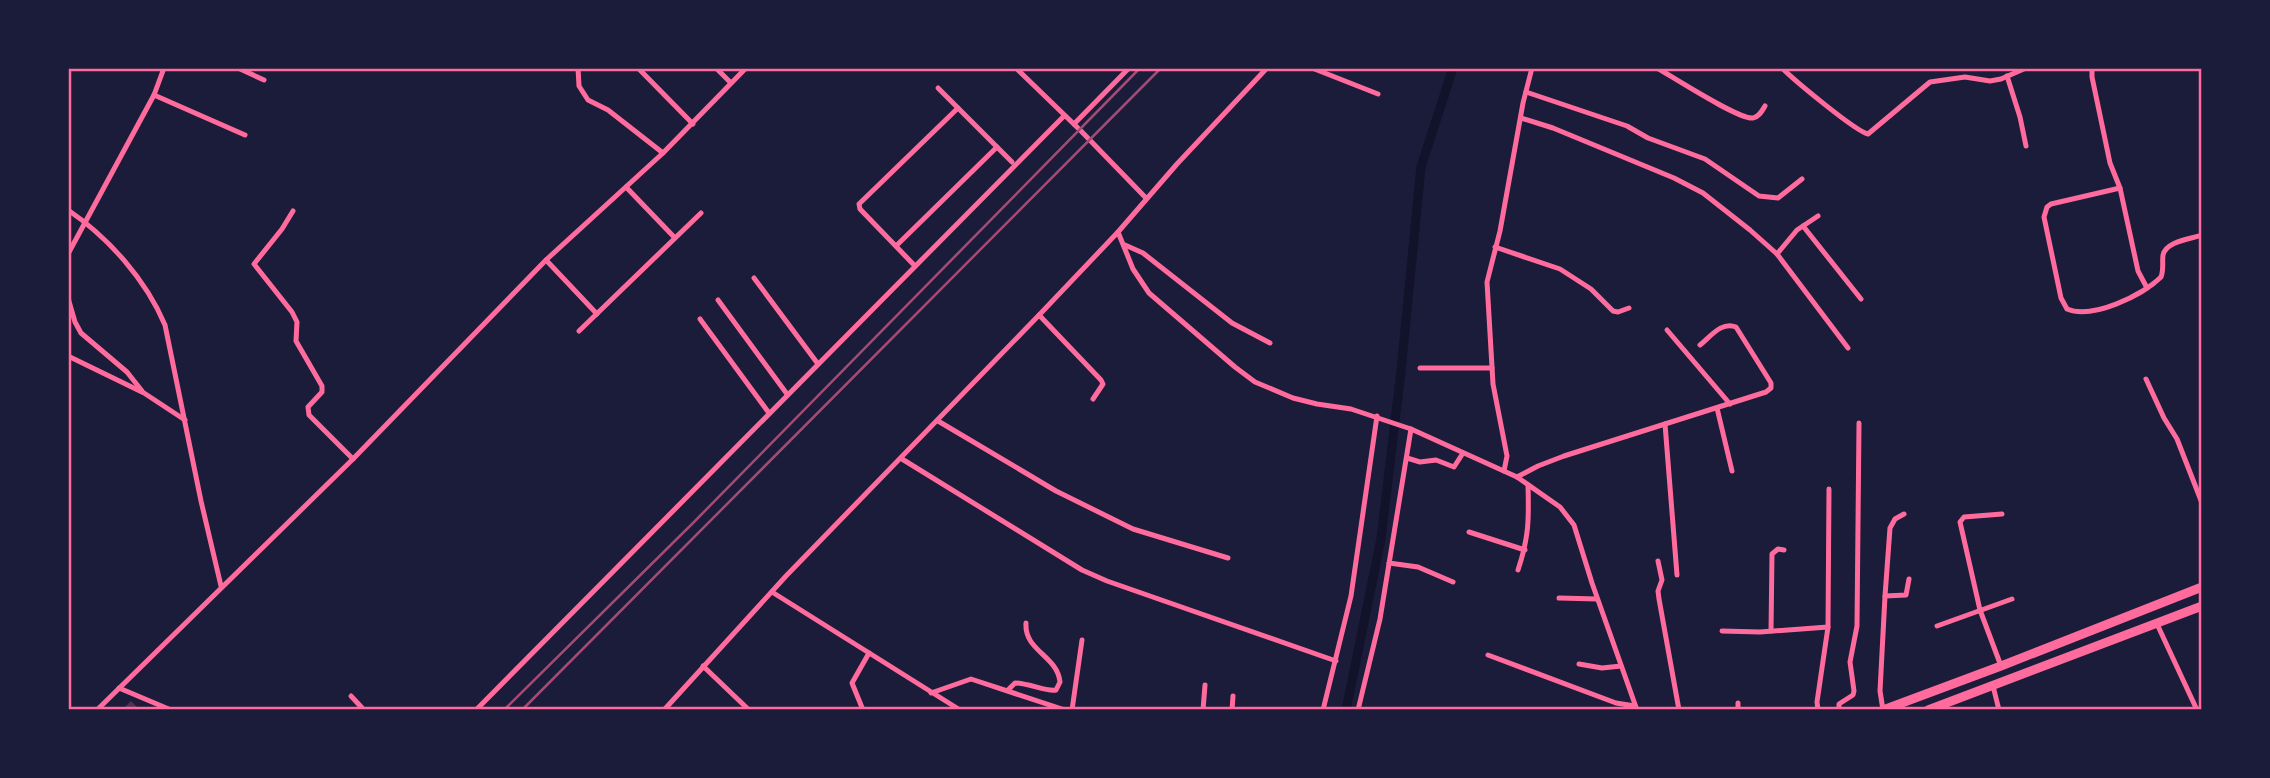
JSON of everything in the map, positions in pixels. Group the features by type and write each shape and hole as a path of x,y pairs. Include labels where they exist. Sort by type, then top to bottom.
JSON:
{"main road":[{"path":"1883,710 2202,587"},
{"path":"1928,710 2202,606"}],"street":[{"path":"68,254 155,95 164,68"},
{"path":"238,68 264,80"},
{"path":"578,68 579,86 584,97 608,110 663,153"},
{"path":"638,68 693,124"},
{"path":"716,68 732,83"},
{"path":"97,710 352,459 546,260 663,153 746,68"},
{"path":"1016,68 1146,198"},
{"path":"1074,124 1129,68"},
{"path":"664,710 772,592 1118,232 1146,198 1267,68"},
{"path":"1312,68 1378,94"},
{"path":"1504,471 1507,456 1492,368 1487,282 1532,68"},
{"path":"1657,68 1716,103 1748,118 1758,116 1765,106"},
{"path":"1782,68 1797,84 1859,131 1868,134 1930,82 1965,77 1990,81 2026,68"},
{"path":"2092,68 2093,86 2110,163 2120,188 2138,271 2147,288"},
{"path":"2007,76 2026,146"},
{"path":"938,88 1012,162"},
{"path":"1526,92 1626,126 1648,138 1705,159 1759,196 1778,198 1802,178"},
{"path":"155,95 245,135"},
{"path":"915,266 860,209 859,204 958,108"},
{"path":"476,710 1065,116"},
{"path":"1521,118 1553,128 1690,185 1728,212 1777,254 1848,348"},
{"path":"896,246 997,147"},
{"path":"626,187 675,238"},
{"path":"2120,188 2046,207 2045,217 2062,298 2067,309 2085,311 2117,304 2147,288 2161,277 2164,252 2168,247 2202,235"},
{"path":"68,210 87,223 145,287 156,303 165,325 221,586"},
{"path":"293,211 254,264 295,318 296,341 323,386 322,393 308,407 309,415 352,459"},
{"path":"579,331 701,213"},
{"path":"1777,254 1790,237 1818,216"},
{"path":"1803,226 1861,299"},
{"path":"1118,232 1133,269 1149,293 1255,382 1293,398 1352,409 1408,428 1517,477 1560,507 1574,525 1636,708"},
{"path":"1125,246 1143,253 1232,323 1270,343"},
{"path":"1495,247 1560,269 1591,289 1613,311 1629,308"},
{"path":"546,260 597,314"},
{"path":"754,278 818,364"},
{"path":"68,298 81,333 127,372 144,393"},
{"path":"718,300 787,394"},
{"path":"1040,315 1103,384 1093,399"},
{"path":"701,319 769,413"},
{"path":"1517,477 1564,456 1730,404 1771,388 1771,383 1736,327 1731,324 1724,325 1700,345"},
{"path":"1667,330 1730,404"},
{"path":"68,356 144,393 185,420"},
{"path":"1420,368 1492,368"},
{"path":"2146,379 2176,439 2202,503"},
{"path":"1717,408 1732,471"},
{"path":"1323,710 1351,596 1380,418"},
{"path":"938,421 1056,491 1133,529 1228,558"},
{"path":"1839,710 1839,704 1853,695 1854,691 1850,662 1857,626 1859,423"},
{"path":"1665,424 1677,575"},
{"path":"1358,710 1380,619 1407,458 1408,428"},
{"path":"1407,458 1436,460 1454,467 1463,453"},
{"path":"902,458 1082,570 1336,661"},
{"path":"1518,570 1525,550 1530,517 1528,485"},
{"path":"1818,710 1828,627 1829,489"},
{"path":"1883,710 1880,681 1890,528 1895,519 1904,514"},
{"path":"2001,666 1980,610 1960,522 1964,517 2002,514"},
{"path":"1469,532 1525,550"},
{"path":"1771,631 1772,554 1778,549 1784,550"},
{"path":"1658,561 1662,580 1658,591 1659,599 1679,710"},
{"path":"1389,563 1418,567 1453,582"},
{"path":"1885,596 1906,595 1909,579"},
{"path":"772,592 960,710"},
{"path":"1559,598 1597,598"},
{"path":"1937,626 2012,599"},
{"path":"1008,690 1015,683 1032,684 1052,691 1059,687 1059,673 1055,665 1035,647 1025,630 1026,623"},
{"path":"2157,624 2197,710"},
{"path":"1722,631 1828,627"},
{"path":"1072,710 1082,640"},
{"path":"863,710 852,684 869,653"},
{"path":"1488,655 1636,708"},
{"path":"1579,664 1602,668 1621,666"},
{"path":"704,666 749,710"},
{"path":"931,693 971,679 1065,710"},
{"path":"1203,710 1205,685"},
{"path":"1993,685 1999,710"},
{"path":"119,688 171,710"},
{"path":"351,696 364,710"},
{"path":"1232,710 1233,696"}],"building":[{"path":"131,701 140,710 122,710"}],"waterway":[{"path":"1346,710 1381,539 1421,167 1453,68"}],"railway":[{"path":"504,710 694,522 1140,68"},
{"path":"522,710 1161,68"}]}
